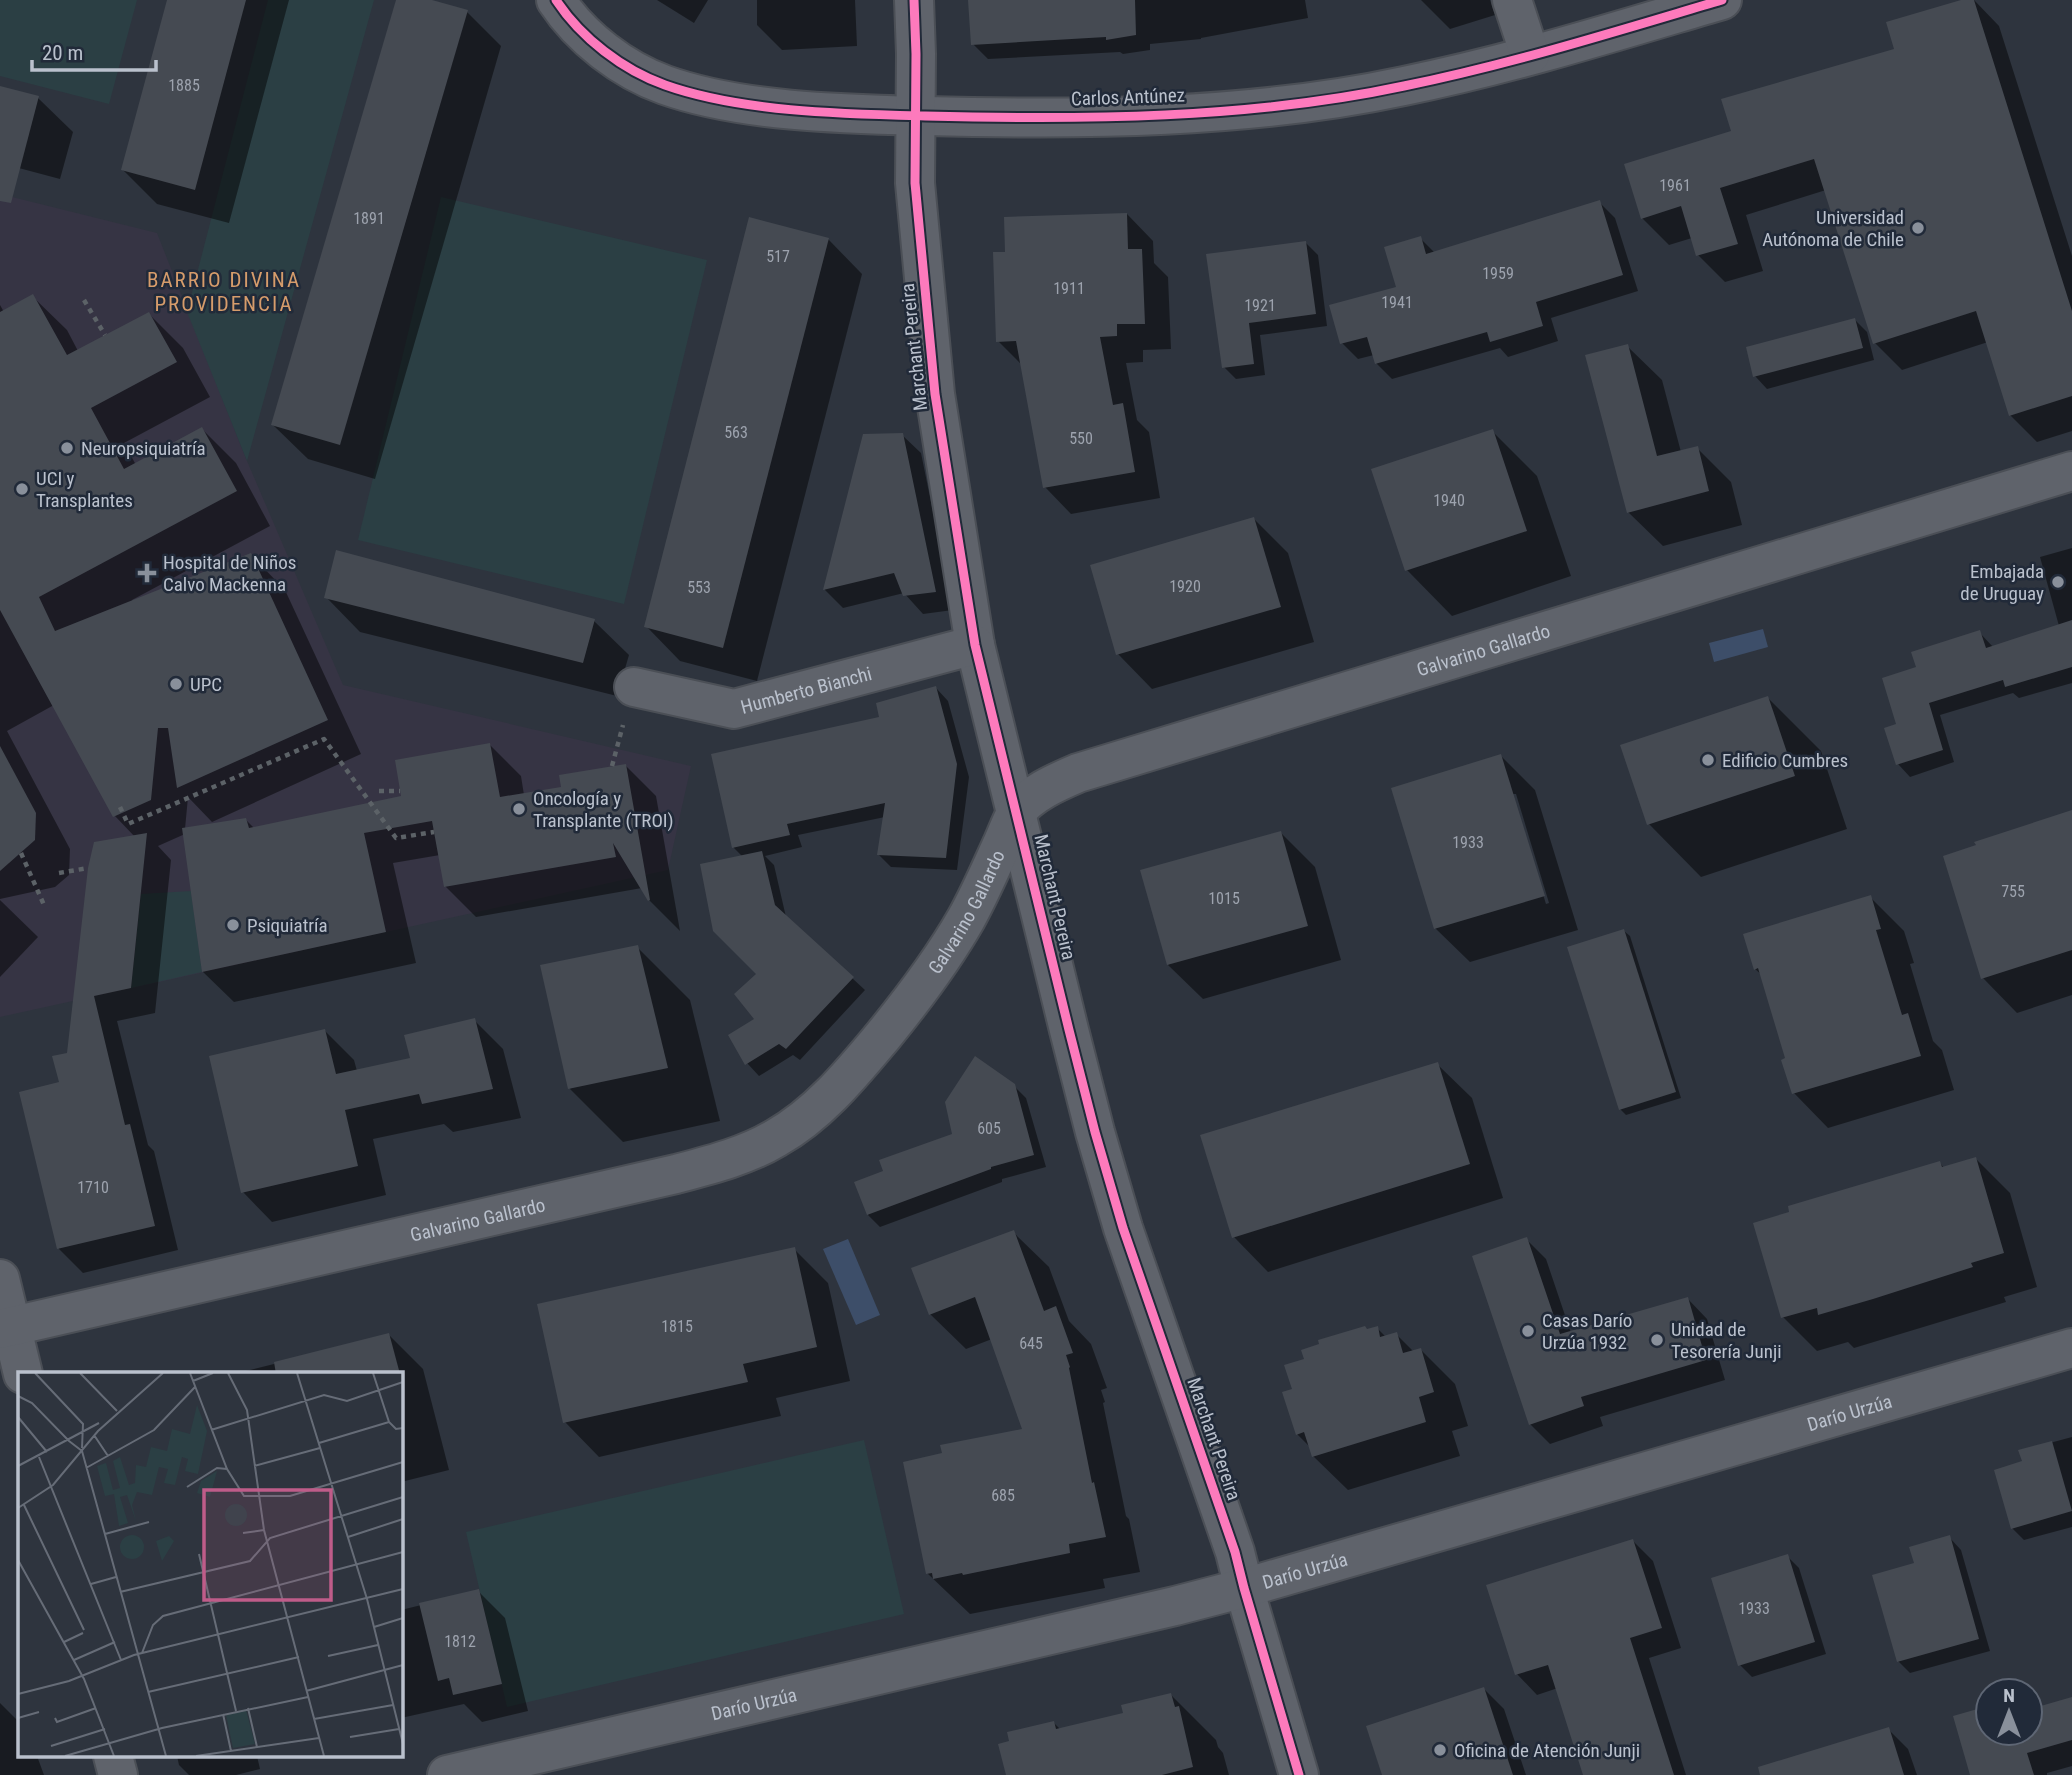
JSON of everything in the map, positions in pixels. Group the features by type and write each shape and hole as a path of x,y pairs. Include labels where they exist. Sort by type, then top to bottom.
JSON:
{"street":[{"name":"Carlos Antúnez","path":"556,0 588,38 623,64 664,85 710,97 766,107 877,115 1043,118 1210,112 1312,102 1402,87 1530,55 1722,0"},
{"name":"Marchant Pereira","path":"914,0 915,183 935,394 975,645 1072,1043 1123,1228 1235,1552 1299,1775"},
{"path":"1512,0 1530,55"},
{"name":"Galvarino Gallardo","path":"6,1328 676,1174 748,1152 776,1139 803,1120 863,1060 925,985 949,949 968,916 1017,812 1054,784 1078,773 2072,471"},
{"name":"Humberto Bianchi","path":"634,687 734,709 975,645"},
{"path":"0,1279 6,1328 22,1372"},
{"name":"Darío Urzúa","path":"447,1775 1244,1588 2072,1348"},
{"path":"114,1758 118,1775"}],"path":[{"path":"84,300 105,335"},
{"path":"120,807 128,824 324,739 396,838 434,832"},
{"path":"379,791 400,791"},
{"path":"20,853 44,905"},
{"path":"59,873 88,868"}],"shaded area":[{"name":"Hospital de Niños Calvo Mackenna","path":"0,194 157,233 247,461 343,685 691,766 668,870 0,1017"}],"green space":[{"path":"0,0 137,0 109,104 0,76"},
{"path":"268,0 374,0 247,461 187,312"},
{"path":"441,197 707,260 624,604 358,540"},
{"path":"191,891 202,972 131,988 141,894"},
{"path":"864,1440 904,1614 507,1707 466,1532"}],"water":[{"path":"1763,629 1768,647 1714,662 1709,643"},
{"path":"848,1239 880,1315 856,1325 823,1249"}],"building":[{"path":"167,0 246,0 195,190 121,170"},
{"path":"396,0 432,0 468,10 340,445 271,425"},
{"path":"968,0 1135,0 1136,35 1106,40 1106,37 971,45"},
{"path":"1961,0 1974,0 2072,311 2072,396 2009,416 1976,311 1873,344 1814,159 1720,188 1738,244 1696,256 1681,206 1641,219 1624,164 1731,131 1721,99 1894,49 1886,22"},
{"path":"0,86 39,96 11,203 0,201"},
{"path":"1600,200 1623,275 1536,302 1543,326 1490,342 1487,332 1375,364 1367,337 1340,344 1329,305 1396,287 1384,247 1421,236 1426,254"},
{"path":"1127,213 1128,249 1142,249 1145,324 1117,324 1117,336 1100,337 1113,405 1123,403 1135,472 1043,488 1016,341 996,342 993,252 1005,252 1004,217"},
{"path":"749,217 829,238 723,648 644,627"},
{"path":"1306,241 1316,314 1249,323 1254,364 1222,368 1206,254"},
{"path":"33,294 67,355 149,312 177,362 91,408 124,469 202,427 237,491 39,597 55,631 251,553 328,720 177,788 168,728 158,728 151,800 113,817 0,610 0,312"},
{"path":"1855,318 1863,348 1753,377 1746,347"},
{"path":"1628,344 1657,456 1698,446 1709,491 1627,513 1585,355"},
{"path":"1493,429 1527,531 1405,571 1371,469"},
{"path":"903,433 936,592 903,596 894,573 823,590 863,434"},
{"path":"1254,517 1281,607 1116,655 1090,565"},
{"path":"336,550 595,619 583,663 324,598"},
{"path":"2072,620 2072,667 2005,687 2003,680 1929,703 1943,750 1896,765 1884,728 1896,724 1882,678 1916,667 1911,652 1980,630 1986,648"},
{"path":"936,686 957,764 946,858 877,855 885,803 787,824 790,835 732,848 711,754 879,717 876,703"},
{"name":"Edificio Cumbres","path":"1768,696 1795,776 1647,825 1620,745"},
{"path":"490,743 500,797 561,787 559,775 626,764 650,900 648,901 613,843 616,857 444,887 432,821 364,833 386,932 202,972 182,828 246,818 249,828 401,796 395,760"},
{"path":"0,746 36,813 35,840 0,871"},
{"path":"1501,754 1545,896 1434,929 1391,788"},
{"path":"2072,810 2072,950 1981,979 1943,856 1976,845 1974,842"},
{"path":"1281,831 1308,926 1167,965 1140,870"},
{"path":"147,833 131,988 94,996 125,1125 130,1124 155,1226 57,1249 19,1092 59,1082 52,1056 67,1053 88,868 94,842"},
{"path":"762,851 775,905 854,977 786,1049 779,1044 745,1065 728,1035 754,1019 734,994 756,974 713,931 700,864"},
{"path":"1871,895 1881,929 1876,930 1902,1015 1908,1013 1921,1056 1792,1094 1781,1060 1785,1058 1758,968 1754,970 1743,934"},
{"path":"1624,929 1676,1092 1619,1110 1567,947"},
{"path":"638,945 668,1068 568,1089 540,965"},
{"path":"475,1018 493,1089 422,1104 419,1094 345,1110 358,1166 241,1193 209,1056 325,1029 336,1074 410,1058 404,1035"},
{"path":"975,1056 1015,1084 1034,1155 991,1167 867,1215 854,1182 883,1171 879,1160 952,1134 945,1102"},
{"path":"1438,1062 1470,1164 1232,1238 1200,1135"},
{"path":"1976,1157 2004,1253 1971,1263 1973,1267 1873,1299 1818,1315 1817,1308 1781,1318 1753,1223 1789,1212 1788,1206 1940,1161 1942,1167"},
{"path":"1014,1230 1044,1311 1056,1306 1073,1353 1066,1355 1106,1537 1069,1544 1070,1553 933,1579 932,1573 926,1574 903,1462 942,1453 940,1445 1022,1429 975,1297 929,1315 911,1268"},
{"path":"1527,1237 1560,1334 1688,1297 1706,1360 1581,1397 1584,1406 1529,1425 1472,1256"},
{"path":"795,1247 817,1347 743,1364 748,1382 563,1423 537,1304"},
{"path":"1365,1326 1367,1329 1378,1326 1380,1337 1397,1332 1403,1353 1421,1348 1434,1392 1419,1397 1426,1422 1312,1457 1304,1432 1296,1435 1282,1392 1292,1389 1284,1365 1304,1359 1301,1350 1319,1344 1318,1340"},
{"path":"389,1333 399,1372 276,1372 274,1362"},
{"path":"2052,1441 2072,1511 2011,1529 1994,1470 2022,1461 2018,1450"},
{"path":"1950,1535 1979,1639 1897,1662 1872,1575 1914,1563 1909,1547"},
{"path":"1633,1539 1662,1628 1630,1638 1674,1775 1583,1775 1548,1665 1515,1675 1486,1585"},
{"path":"1788,1554 1815,1642 1738,1666 1711,1578"},
{"path":"479,1589 502,1684 453,1695 449,1678 438,1681 419,1603"},
{"name":"Oficina de Atención Junji","path":"1484,1687 1513,1775 1382,1775 1366,1726"},
{"path":"1171,1693 1175,1707 1179,1706 1193,1767 1162,1775 1006,1775 998,1744 1009,1741 1007,1732 1054,1721 1056,1729 1123,1713 1121,1705"},
{"path":"2072,1697 2072,1740 2027,1753 2034,1775 1970,1775 1953,1716 1974,1710 1974,1747 2044,1747 2044,1705"},
{"path":"1889,1727 1904,1775 1760,1775 1758,1767"}],"cycle path":[{"path":"556,0 590,40 619,62 649,79 695,94 793,110 1044,118 1226,111 1346,97 1484,68 1722,0"},
{"path":"914,0 915,183 935,394 975,645 1095,1132 1123,1228 1235,1552 1299,1775"}],"place":[{"name":"Universidad Autónoma de Chile","path":"1918,228"},
{"name":"Neuropsiquiatría","path":"67,448"},
{"name":"UCI y Transplantes","path":"22,489"},
{"name":"Hospital de Niños Calvo Mackenna","path":"147,573"},
{"name":"Embajada de Uruguay","path":"2058,582"},
{"name":"UPC","path":"176,684"},
{"name":"Edificio Cumbres","path":"1708,760"},
{"name":"Oncología y Transplante (TROI)","path":"519,809"},
{"name":"Psiquiatría","path":"233,925"},
{"name":"Casas Darío Urzúa 1932","path":"1528,1331"},
{"name":"Unidad de Tesorería Junji","path":"1657,1340"},
{"name":"Oficina de Atención Junji","path":"1440,1750"}],"district":[{"name":"BARRIO DIVINA PROVIDENCIA","path":"224,292"}]}
